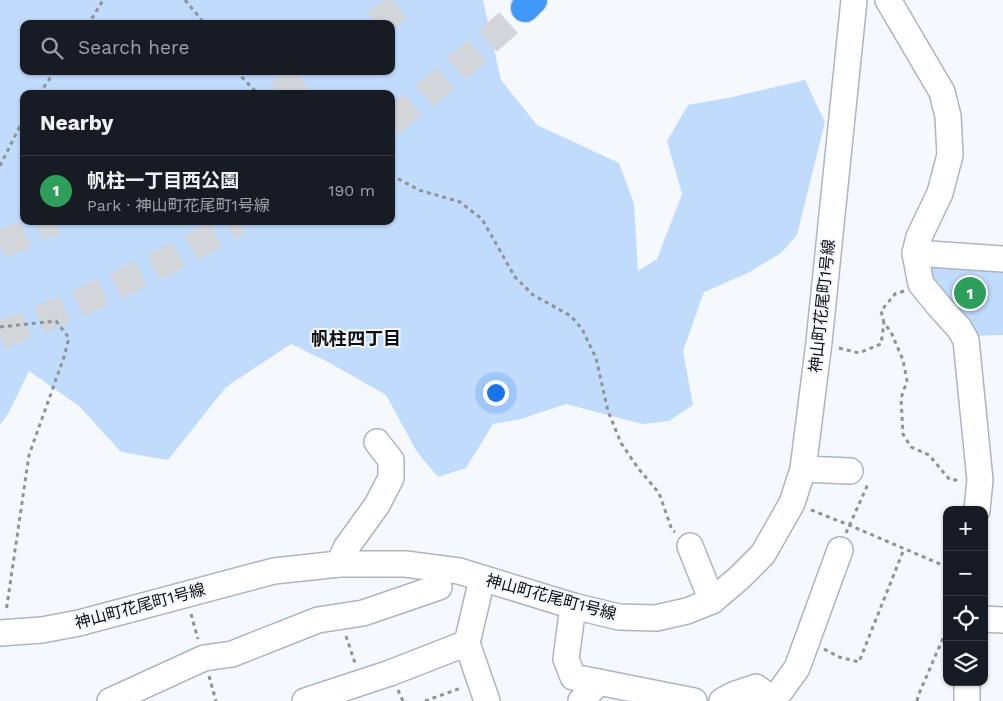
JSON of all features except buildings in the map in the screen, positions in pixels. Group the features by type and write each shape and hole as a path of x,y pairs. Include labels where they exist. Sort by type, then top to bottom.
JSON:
{"street":[{"name":"神山町花尾町1号線","path":"1,633 42,630 79,623 274,571 339,564 405,564 459,571 574,606 619,617 656,618 687,611 712,602 764,554 792,502 802,469 819,342 854,0"},
{"path":"888,0 942,92 948,116 950,155 940,193 919,237 915,253 921,284 959,328 966,340 980,480 977,506"},
{"path":"915,253 1003,259"},
{"path":"339,564 346,548 377,505 391,478 391,460 377,442"},
{"path":"802,469 860,474"},
{"path":"690,546 712,602"},
{"path":"722,701 756,687 775,701 797,668 840,550"},
{"path":"482,578 467,643 484,691"},
{"path":"110,701 204,658 232,654 318,620 363,613 439,587"},
{"path":"574,606 566,659 573,677 694,701"},
{"path":"988,619 1003,620"},
{"path":"304,701 390,673 467,643"},
{"path":"581,701 599,682"},
{"path":"967,686 967,701"}],"path":[{"path":"91,20 103,0"},
{"path":"185,0 202,20"},
{"path":"42,90 52,75"},
{"path":"240,75 254,90"},
{"path":"0,166 20,126"},
{"path":"395,177 419,190 460,202 482,219 515,277 533,295 571,316 582,329 596,358 608,411 621,443 638,468 659,493 672,530 690,546"},
{"path":"819,342 859,354 881,344 884,323 881,311 895,294 921,284"},
{"path":"0,327 56,321 68,338 64,357 29,455 1,633"},
{"path":"884,323 891,332 903,360 907,381 901,398 903,434 911,448 929,455 950,480 980,480"},
{"path":"840,550 849,525 860,474"},
{"path":"792,502 943,565"},
{"path":"839,658 858,662 904,549"},
{"path":"917,701 943,639"},
{"path":"425,701 484,691"}],"shaded area":[{"path":"0,0 483,0 501,80 537,125 619,163 634,204 638,271 657,259 682,194 667,141 688,105 805,80 825,122 797,235 781,253 748,273 704,292 683,351 693,405 669,421 642,424 566,404 521,419 493,424 466,468 438,477 417,452 386,395 328,362 291,344 226,387 168,460 121,452 79,406 29,371 9,412 0,425"},
{"path":"925,263 1003,267 1003,335 972,336 945,305"}],"tunnel":[{"path":"381,20 407,0"},
{"path":"395,119 452,73 525,8"},
{"path":"284,90 305,75"},
{"path":"0,245 45,225"},
{"path":"0,335 121,283 231,225"}],"place":[{"name":"帆柱一丁目西公園","path":"970,293"}],"district":[{"name":"帆柱四丁目","path":"356,338"}]}
